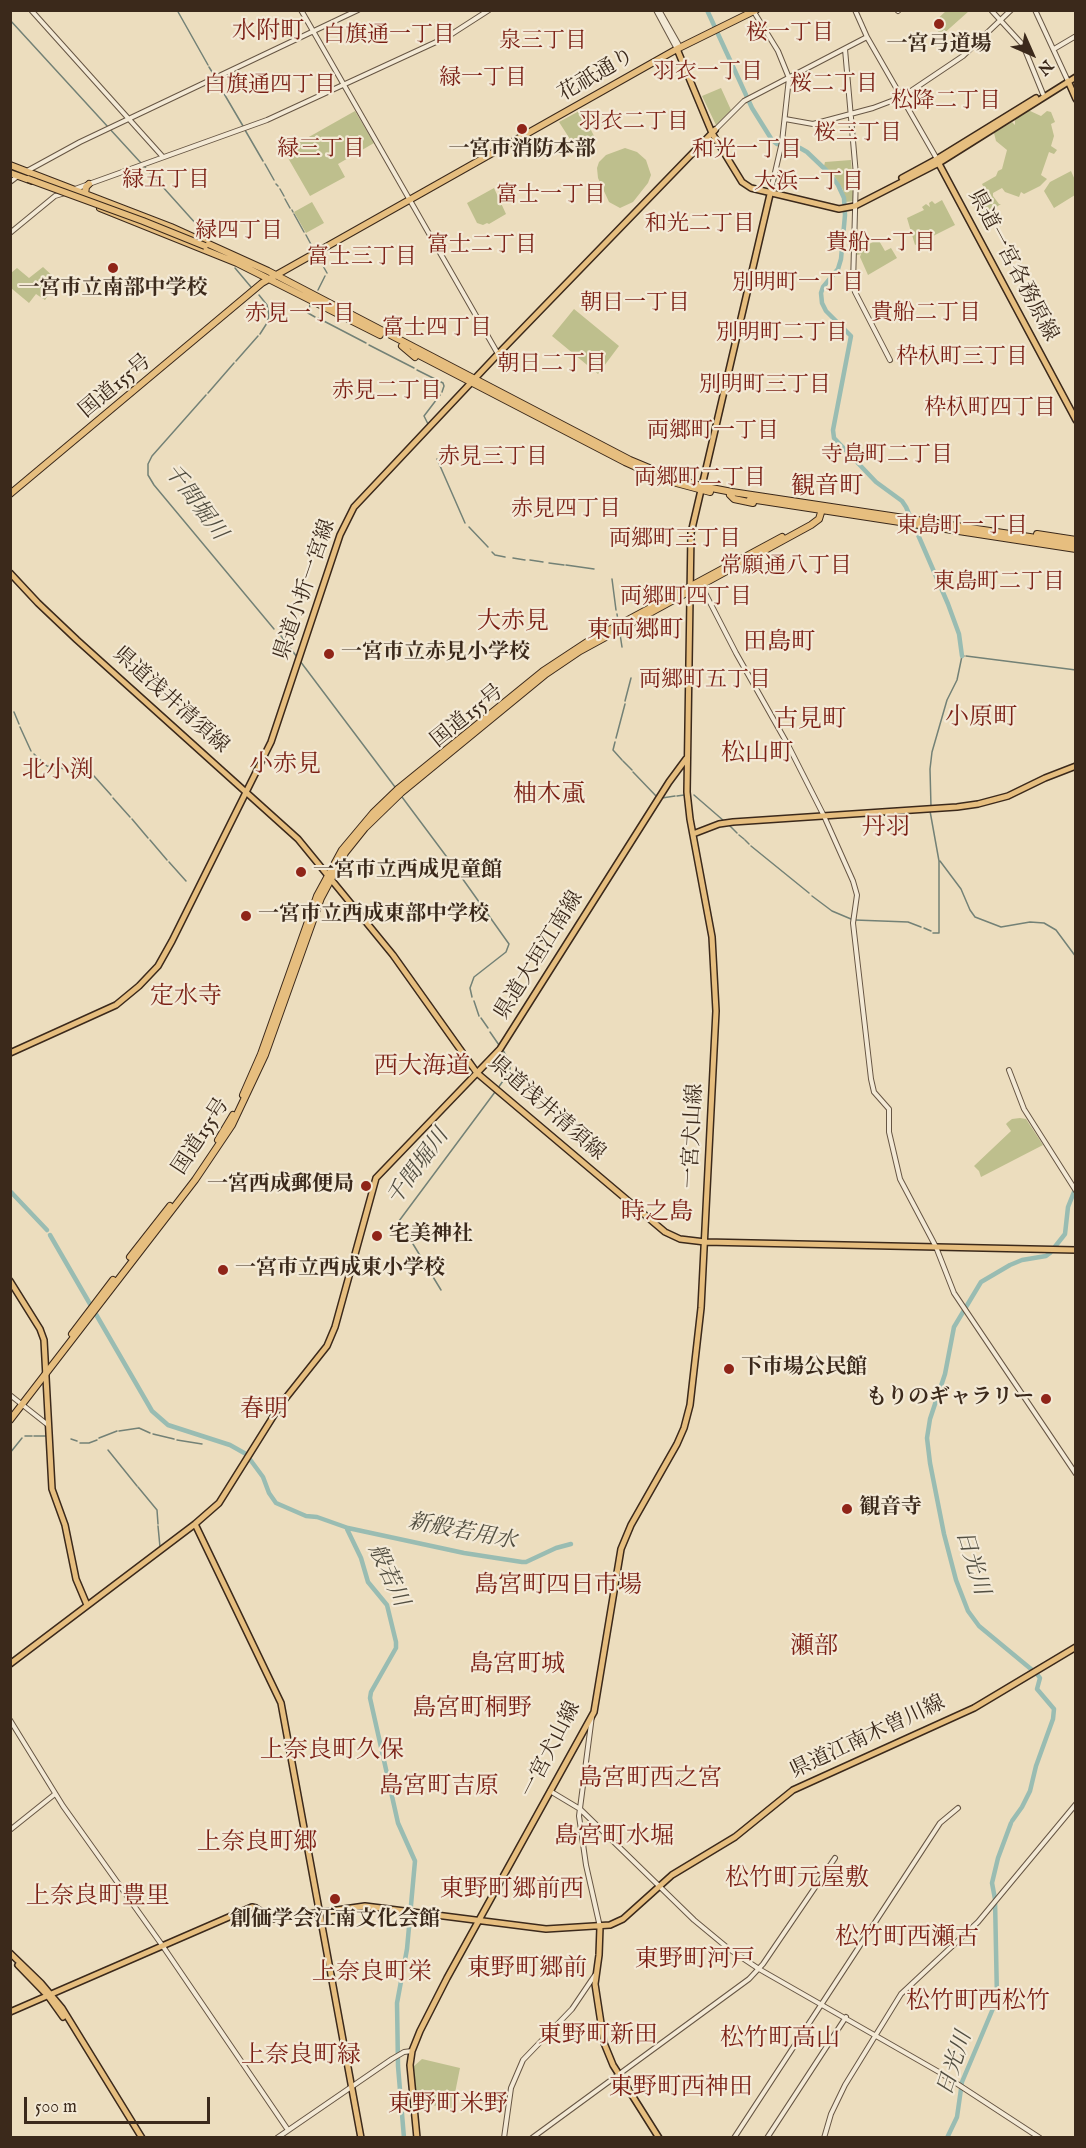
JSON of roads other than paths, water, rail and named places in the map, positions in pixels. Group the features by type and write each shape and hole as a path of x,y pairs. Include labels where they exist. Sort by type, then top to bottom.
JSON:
{"highway":[{"name":"花祇通り","path":"519,139 679,48 755,11"},
{"name":"国道155号","path":"10,495 273,277 519,139"},
{"path":"10,165 190,235 273,277 308,301 360,329 370,330 402,346 405,351 458,379 484,384 654,470 700,488 730,495 734,499 799,511 809,512 812,507"},
{"path":"10,173 288,282 447,364 512,408 552,428 559,428 591,445 598,452 674,486 722,490 822,509 1076,542"},
{"path":"10,173 143,220 205,246 225,258"},
{"path":"86,194 85,189 89,184"},
{"path":"288,282 298,283 344,307 350,314"},
{"path":"313,295 321,296"},
{"path":"484,384 490,383 534,406 543,415"},
{"path":"526,406 534,406"},
{"path":"822,509 831,507 965,535 971,533 1014,542 1076,550"},
{"name":"国道155号","path":"690,589 815,523 822,509"},
{"name":"国道155号","path":"10,1413 45,1373 194,1174 238,1106 261,1054 315,902 348,841 378,808 538,674 587,642 690,589 774,541 814,523 822,509"},
{"path":"989,530 993,528 1045,535 1076,542"},
{"path":"1038,538 1045,535"},
{"name":"国道155号","path":"10,1420 20,1403"}],"main road":[{"path":"679,48 714,131 742,182 751,188 849,206 938,161 1076,75"},
{"path":"938,161 1043,94 1068,81"},
{"path":"1068,81 1076,99"},
{"name":"県道小折一宮線","path":"10,1053 106,1011 129,996 158,966 271,742 340,535 354,507 714,131"},
{"name":"県道一宮各務原線","path":"938,161 1076,420"},
{"name":"一宮犬山線","path":"417,2138 410,2065 412,2051 420,2031 478,1921 592,1716 621,1549 631,1525 677,1444 690,1405 701,1316 716,1000 714,950 709,914 687,792 690,533 771,191"},
{"name":"県道浅井清須線","path":"10,573 77,640 298,839 393,955 477,1073 654,1224 680,1239 705,1242 1076,1250"},
{"name":"県道大垣江南線","path":"87,1605 195,1524 219,1503 281,1404 327,1346 335,1327 376,1178 500,1049 686,759"},
{"path":"693,834 724,823 978,804 1008,796 1076,766"},
{"path":"10,1281 42,1334 53,1495 65,1525 76,1579 87,1605 10,1664"},
{"path":"195,1524 281,1703 361,2138"},
{"name":"県道江南木曽川線","path":"10,2012 250,1907 256,1908 273,1919 365,1906 546,1929 610,1925 623,1919 682,1868 735,1837 784,1796 803,1784 974,1708 1076,1647"},
{"path":"600,1927 599,1955 595,1974 596,2003 602,2035 620,2075 659,2138"},
{"path":"10,1955 50,1995 140,2138"}],"street":[{"path":"31,10 163,157"},
{"path":"301,10 498,354"},
{"path":"27,171 110,128 358,10"},
{"path":"10,233 55,196 267,120 447,37 489,10"},
{"path":"657,10 679,48"},
{"path":"855,10 867,37 938,161"},
{"path":"991,10 1023,45 1043,94"},
{"path":"785,119 813,124 902,97 963,56 1011,10"},
{"path":"1035,10 1068,81"},
{"path":"755,11 778,51 789,78 781,147 771,191"},
{"path":"1054,49 1076,36"},
{"path":"714,131 748,98 867,37"},
{"path":"845,49 856,175 849,206 855,292 890,360"},
{"path":"10,182 18,176"},
{"path":"701,585 824,816 856,889 853,923 873,1089 889,1109 889,1129 900,1179 936,1247 954,1293 1076,1474"},
{"path":"1009,1070 1024,1109 1074,1189"},
{"path":"10,1395 48,1425"},
{"path":"592,1716 580,1824 586,1865 600,1927"},
{"path":"10,1720 55,1794 96,1855 162,1946 288,2130"},
{"path":"550,1791 580,1809 707,1931 759,1969 875,2034 1040,2138"},
{"path":"10,1830 55,1794"},
{"path":"824,2138 831,2114 841,2094 901,1994 969,1931 1076,1804"},
{"path":"734,2138 940,1823 958,1808"},
{"path":"532,2138 741,1986 759,1969 835,1858"},
{"path":"504,2138 511,2088 523,2060 572,2009 595,1974"},
{"path":"767,2138 846,2017"},
{"path":"277,2138 404,2052 412,2051"}],"waterway":[{"path":"177,10 208,65"},
{"path":"707,10 752,108 772,140 777,144 800,148 807,152 829,173 844,198 845,215 841,259 838,269 823,287 821,293 826,311 851,336 833,430 834,438 876,482 902,501 906,507 948,604 959,634 962,656"},
{"name":"千間堀川","path":"10,20 141,163"},
{"path":"209,67 214,75"},
{"path":"216,80 243,126"},
{"path":"245,130 263,161"},
{"path":"265,164 274,180"},
{"name":"千間堀川","path":"144,166 206,235"},
{"path":"280,189 284,196"},
{"path":"285,199 290,208"},
{"path":"294,214 304,232"},
{"path":"306,235 314,250"},
{"path":"318,257 327,273"},
{"name":"千間堀川","path":"235,268 251,287"},
{"path":"318,290 325,276"},
{"name":"千間堀川","path":"259,295 267,305 269,315 260,334"},
{"path":"310,305 308,313 315,317"},
{"path":"318,318 366,343"},
{"name":"千間堀川","path":"236,361 258,336"},
{"path":"369,345 414,368"},
{"name":"千間堀川","path":"208,393 234,363"},
{"path":"417,370 443,383 442,392"},
{"name":"千間堀川","path":"206,395 152,456 148,464 148,475 274,629"},
{"path":"428,424 424,416 440,395"},
{"path":"437,459 465,523"},
{"path":"469,527 488,547"},
{"path":"492,552 505,557"},
{"path":"513,558 525,560"},
{"path":"530,560 543,562"},
{"path":"549,563 564,565"},
{"path":"566,565 594,569"},
{"path":"612,579 616,610"},
{"path":"617,614 618,621"},
{"name":"千間堀川","path":"278,632 297,657"},
{"path":"620,634 622,647"},
{"path":"931,807 932,752 947,700 957,680 962,656 964,656"},
{"path":"966,656 1076,670"},
{"name":"千間堀川","path":"300,661 395,787"},
{"path":"625,701 631,678"},
{"path":"616,738 625,704"},
{"path":"14,712 19,724"},
{"path":"20,727 31,751"},
{"path":"615,742 613,750 622,760"},
{"path":"34,754 47,766 57,768"},
{"path":"623,761 632,770"},
{"path":"60,768 92,774"},
{"path":"633,772 657,797"},
{"path":"94,776 111,795"},
{"path":"677,796 684,795"},
{"path":"694,795 724,821"},
{"path":"662,798 675,796"},
{"name":"千間堀川","path":"402,797 461,876"},
{"path":"113,798 130,817"},
{"path":"930,811 939,861 939,933 933,933"},
{"path":"132,819 148,838"},
{"path":"729,825 737,833"},
{"path":"739,835 744,839"},
{"path":"150,840 167,860"},
{"path":"745,840 749,844"},
{"path":"751,846 809,893"},
{"path":"940,861 961,889 975,917 1001,927 1030,922 1044,923 1056,930 1076,957"},
{"path":"169,862 186,881"},
{"name":"千間堀川","path":"462,878 509,944 506,952 474,977 470,988 472,997"},
{"path":"812,896 832,911 851,919"},
{"path":"855,920 908,922 921,927"},
{"path":"924,928 931,931"},
{"name":"千間堀川","path":"474,1001 479,1016"},
{"name":"千間堀川","path":"481,1018 488,1028"},
{"name":"千間堀川","path":"490,1032 499,1045"},
{"name":"千間堀川","path":"503,1050 510,1063"},
{"name":"千間堀川","path":"498,1088 510,1071 510,1066"},
{"name":"千間堀川","path":"441,1290 399,1221 495,1092"},
{"name":"日光川","path":"981,1282 1010,1265 1050,1253 1065,1234 1068,1207 1076,1187"},
{"name":"般若川","path":"10,1191 47,1230"},
{"name":"般若川","path":"50,1235 152,1411 168,1425 230,1445 246,1454 263,1477 276,1503 306,1516 317,1517 348,1528 464,1553 522,1562 571,1544"},
{"name":"日光川","path":"981,1282 954,1327 945,1374 930,1419 927,1438 944,1534 956,1580 968,1611 979,1626 1037,1674 1040,1678 1037,1689 1054,1709 1053,1719 1036,1766 1030,1791 1012,1821"},
{"path":"119,1431 139,1428 150,1433"},
{"path":"99,1438 117,1431"},
{"path":"153,1434 174,1439"},
{"path":"25,1436 32,1436"},
{"path":"34,1436 47,1436"},
{"path":"10,1453 22,1438"},
{"path":"71,1439 77,1441"},
{"path":"80,1443 97,1440"},
{"path":"177,1440 202,1444"},
{"path":"108,1450 137,1486"},
{"path":"138,1487 157,1510 158,1524"},
{"path":"158,1526 160,1547"},
{"name":"般若川","path":"347,1529 361,1558 368,1582 387,1605 396,1642 396,1648 371,1692 370,1698 398,1823 415,1861 407,1949 397,2003 398,2066 404,2138"},
{"name":"日光川","path":"947,2138 957,2117 962,2082 997,1999 995,1899 992,1883 998,1858 1011,1823"}],"place":[{"name":"一宮弓道場","path":"939,24"},
{"name":"一宮市消防本部","path":"522,129"},
{"name":"一宮市立南部中学校","path":"113,268"},
{"name":"一宮市立赤見小学校","path":"329,654"},
{"name":"一宮市立西成児童館","path":"301,872"},
{"name":"一宮市立西成東部中学校","path":"246,916"},
{"name":"一宮西成郵便局","path":"366,1186"},
{"name":"宅美神社","path":"377,1236"},
{"name":"一宮市立西成東小学校","path":"223,1270"},
{"name":"下市場公民館","path":"729,1369"},
{"name":"もりのギャラリー","path":"1046,1399"},
{"name":"観音寺","path":"847,1509"},
{"name":"創価学会江南文化会館","path":"335,1899"}],"district":[{"name":"水附町","path":"268,33"},
{"name":"桜一丁目","path":"790,34"},
{"name":"白旗通一丁目","path":"389,36"},
{"name":"泉三丁目","path":"543,42"},
{"name":"羽衣一丁目","path":"708,73"},
{"name":"緑一丁目","path":"483,79"},
{"name":"桜二丁目","path":"834,85"},
{"name":"白旗通四丁目","path":"270,86"},
{"name":"松降二丁目","path":"946,102"},
{"name":"羽衣二丁目","path":"634,123"},
{"name":"桜三丁目","path":"858,134"},
{"name":"緑三丁目","path":"321,150"},
{"name":"和光一丁目","path":"747,151"},
{"name":"緑五丁目","path":"166,181"},
{"name":"大浜一丁目","path":"809,183"},
{"name":"富士一丁目","path":"551,196"},
{"name":"和光二丁目","path":"700,225"},
{"name":"緑四丁目","path":"239,232"},
{"name":"貴船一丁目","path":"881,244"},
{"name":"富士二丁目","path":"482,246"},
{"name":"富士三丁目","path":"362,258"},
{"name":"別明町一丁目","path":"798,284"},
{"name":"朝日一丁目","path":"635,304"},
{"name":"貴船二丁目","path":"926,314"},
{"name":"赤見一丁目","path":"300,315"},
{"name":"富士四丁目","path":"437,329"},
{"name":"別明町二丁目","path":"782,334"},
{"name":"枠杁町三丁目","path":"962,358"},
{"name":"朝日二丁目","path":"552,365"},
{"name":"別明町三丁目","path":"765,386"},
{"name":"赤見二丁目","path":"387,392"},
{"name":"枠杁町四丁目","path":"990,409"},
{"name":"両郷町一丁目","path":"713,432"},
{"name":"寺島町二丁目","path":"887,456"},
{"name":"赤見三丁目","path":"493,458"},
{"name":"両郷町二丁目","path":"700,479"},
{"name":"観音町","path":"827,488"},
{"name":"赤見四丁目","path":"566,510"},
{"name":"東島町一丁目","path":"962,527"},
{"name":"両郷町三丁目","path":"675,540"},
{"name":"常願通八丁目","path":"786,567"},
{"name":"東島町二丁目","path":"999,583"},
{"name":"両郷町四丁目","path":"686,598"},
{"name":"大赤見","path":"513,623"},
{"name":"東両郷町","path":"635,632"},
{"name":"田島町","path":"779,644"},
{"name":"両郷町五丁目","path":"705,681"},
{"name":"小原町","path":"981,719"},
{"name":"古見町","path":"810,721"},
{"name":"松山町","path":"757,755"},
{"name":"小赤見","path":"285,766"},
{"name":"北小渕","path":"58,772"},
{"name":"柚木颪","path":"549,796"},
{"name":"丹羽","path":"886,829"},
{"name":"定水寺","path":"186,998"},
{"name":"西大海道","path":"422,1068"},
{"name":"時之島","path":"657,1214"},
{"name":"春明","path":"264,1411"},
{"name":"島宮町四日市場","path":"558,1587"},
{"name":"瀬部","path":"814,1648"},
{"name":"島宮町城","path":"517,1666"},
{"name":"島宮町桐野","path":"472,1710"},
{"name":"上奈良町久保","path":"332,1752"},
{"name":"島宮町西之宮","path":"650,1780"},
{"name":"島宮町吉原","path":"439,1788"},
{"name":"島宮町水堀","path":"614,1838"},
{"name":"上奈良町郷","path":"257,1844"},
{"name":"松竹町元屋敷","path":"797,1880"},
{"name":"東野町郷前西","path":"512,1891"},
{"name":"上奈良町豊里","path":"98,1898"},
{"name":"松竹町西瀬古","path":"907,1939"},
{"name":"東野町河戸","path":"695,1961"},
{"name":"東野町郷前","path":"527,1970"},
{"name":"上奈良町栄","path":"372,1974"},
{"name":"松竹町西松竹","path":"978,2003"},
{"name":"東野町新田","path":"598,2037"},
{"name":"松竹町高山","path":"780,2040"},
{"name":"上奈良町緑","path":"301,2057"},
{"name":"東野町西神田","path":"681,2089"},
{"name":"東野町米野","path":"448,2106"}],"water label":[{"name":"新般若用水","path":"462,1533"}]}
